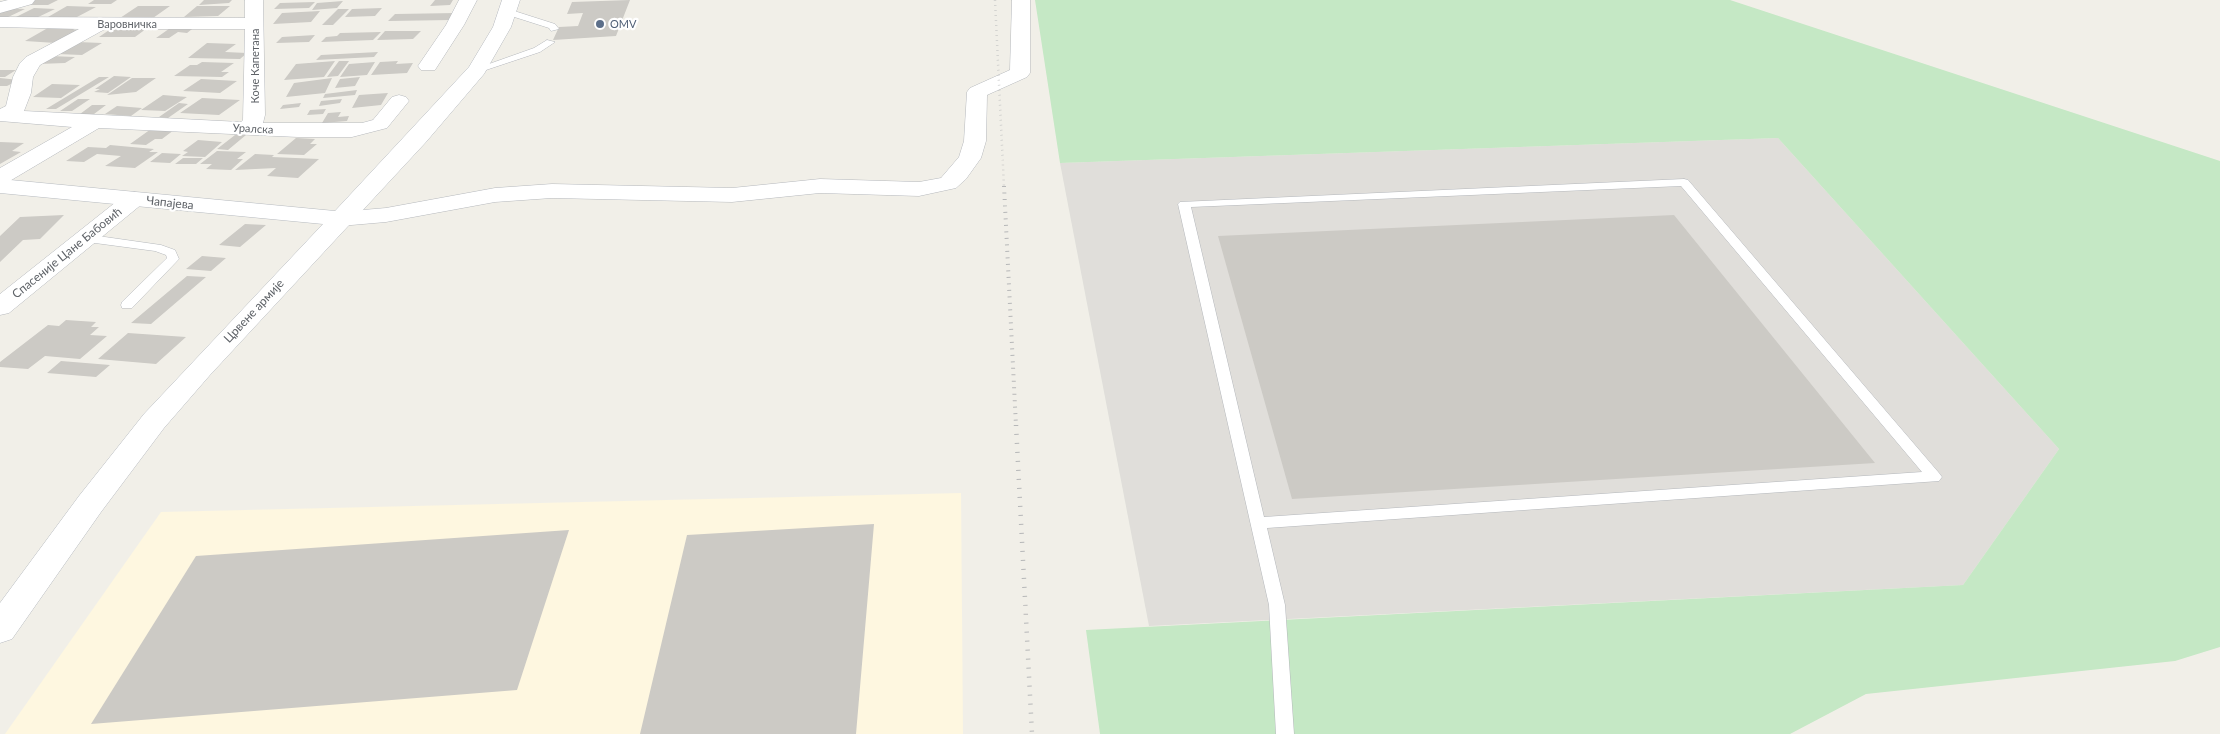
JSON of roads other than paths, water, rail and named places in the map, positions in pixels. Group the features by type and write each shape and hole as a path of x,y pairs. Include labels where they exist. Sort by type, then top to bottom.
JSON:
{"street":[{"path":"0,8 26,0"},
{"name":"Коче Капетана","path":"246,129 253,122 255,115 254,0"},
{"path":"428,66 456,25 468,0"},
{"name":"Чапајева","path":"0,186 340,219 386,215 495,195 552,191 732,195 820,186 920,189 948,183 958,174 970,158 975,141 977,92 1020,73 1021,0"},
{"name":"Црвене армије","path":"0,629 90,504 154,421 200,369 418,138 477,70 502,27 509,6"},
{"name":"Варовничка","path":"0,22 102,24 254,23"},
{"path":"4,115 16,108 22,93 23,77 27,67 33,61 102,24"},
{"name":"Уралска","path":"4,115 95,122 246,129 298,131 366,129 380,124 399,102"},
{"path":"0,177 95,122"},
{"name":"Спасеније Цане Бабовић","path":"0,307 11,287 84,238 134,199"}],"lane":[{"path":"509,6 552,26 554,29"},
{"path":"477,70 537,50 550,42"},
{"path":"1258,523 1934,478 1684,182 1184,204 1277,605 1285,734"},
{"path":"84,238 157,248 172,253 173,259 126,305"}],"railway":[{"path":"995,0 1004,187"},
{"path":"1004,186 1016,426"},
{"path":"1016,425 1032,734"}],"place":[{"name":"OMV","path":"600,24"}]}
